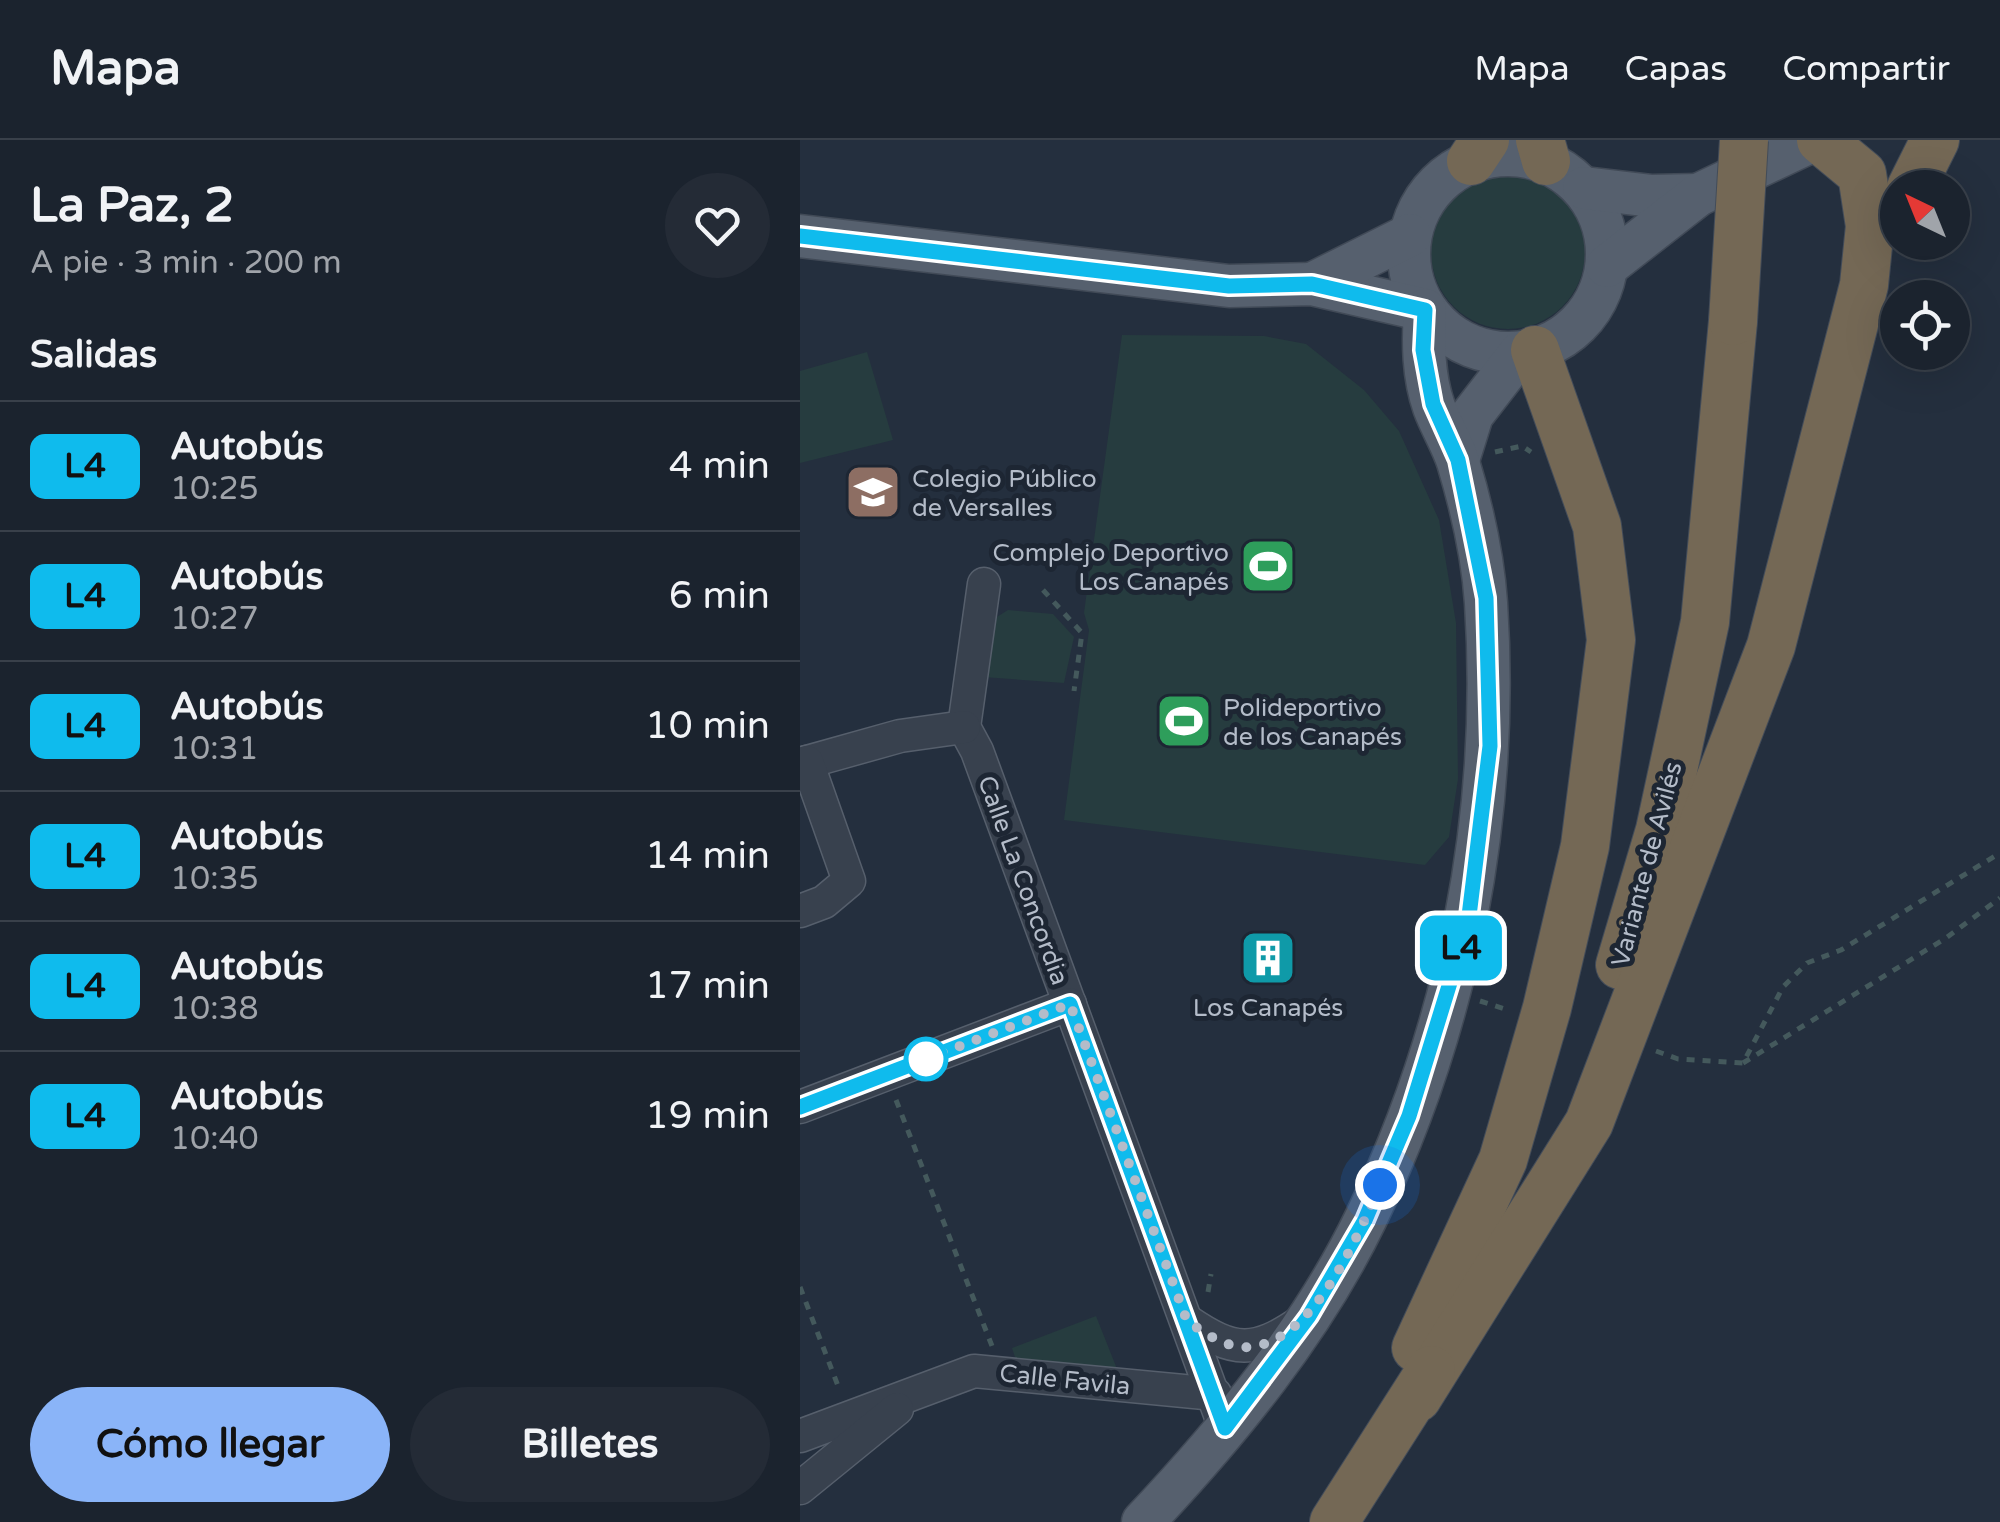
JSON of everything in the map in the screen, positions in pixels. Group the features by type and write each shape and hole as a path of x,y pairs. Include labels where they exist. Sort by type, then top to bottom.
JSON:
{"highway":[{"name":"Variante de Avilés","path":"1334,1522 1417,1398 1578,1078 1623,956 1655,848 1706,622 1733,321 1744,140"},
{"path":"1417,1398 1588,1123 1771,646 1864,285 1870,226 1862,174 1817,140"},
{"path":"1920,170 1936,140"},
{"path":"1864,285 1880,253"},
{"path":"1309,1522 1426,1332 1503,1160 1547,1008 1585,846 1610,640 1597,526 1527,352"}],"main road":[{"path":"1607,266 1698,195 1817,140"},
{"path":"1143,1522 1220,1411 1309,1316 1365,1220 1409,1116 1468,924 1490,746 1486,598 1458,460 1433,404 1423,350 1425,310 1409,267 1410,235 1421,206 1440,181 1478,150 1556,163 1652,196 1698,195"},
{"path":"800,236 1229,286 1312,284 1425,310 1454,338 1486,351 1527,352 1554,342 1586,317 1597,300 1607,266 1606,233 1556,163"},
{"path":"1312,284 1410,235"},
{"path":"1458,460 1472,415 1527,352"}],"street":[{"path":"800,910 824,902 850,881 804,763 900,736 964,727 984,584"},
{"name":"Calle La Concordia","path":"964,727 977,751 1220,1411"},
{"path":"800,1107 1070,1004"},
{"path":"1187,1321 1212,1338 1247,1348 1272,1342 1309,1316"},
{"name":"Calle Favila","path":"800,1436 974,1370 1220,1411"},
{"name":"Calle Favila","path":"800,1488 918,1392"}],"path":[{"path":"1458,460 1522,446 1545,460"},
{"path":"1044,590 1082,633 1074,691"},
{"path":"1743,1064 1784,987 1807,964 1840,950 2000,853"},
{"path":"1656,1051 1678,1059 1743,1064 1946,938 2000,898"},
{"path":"886,1074 1002,1372"},
{"path":"800,1286 850,1418"}],"green space":[{"path":"1508,175 1538,180 1563,197 1580,222 1585,252 1580,282 1563,307 1538,324 1508,329 1478,324 1453,307 1436,282 1431,252 1436,222 1453,197 1478,180"},
{"name":"Complejo Deportivo Los Canapés","path":"1122,335 1264,336 1306,344 1364,390 1399,431 1439,520 1456,623 1458,779 1449,837 1425,865 1064,820 1089,630 1084,613"},
{"path":"867,352 893,440 800,463 800,371"},
{"path":"1008,610 1053,614 1074,637 1064,683 983,677 992,620"},
{"path":"1096,1316 1119,1374 1017,1363 1012,1348"}],"bus line":[{"name":"L4","path":"800,236 1013,264 1229,286 1312,284 1425,310 1423,350 1433,404 1458,460 1486,598 1490,746 1468,924 1409,1116 1365,1220 1309,1316 1225,1428 1220,1405 1070,1004 800,1107"}],"place":[{"name":"Colegio Público de Versalles","path":"873,492"},
{"name":"Complejo Deportivo Los Canapés","path":"1268,566"},
{"name":"Polideportivo de los Canapés","path":"1184,721"},
{"name":"Los Canapés","path":"1268,958"}],"route":[{"path":"926,1059 1070,1004 1187,1321 1212,1338 1231,1344 1247,1348 1272,1342 1309,1316 1365,1220 1380,1185"}]}
